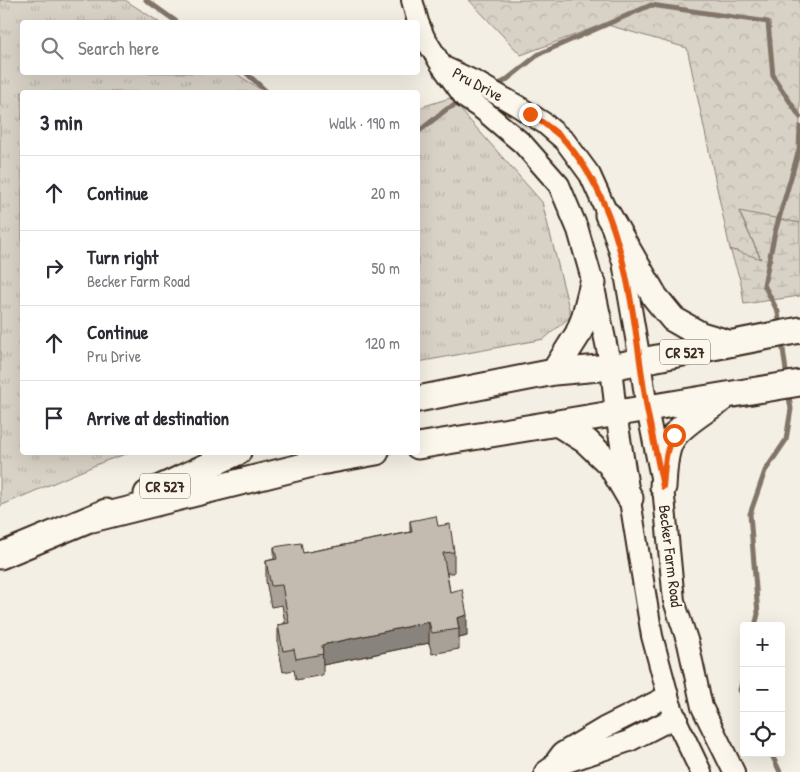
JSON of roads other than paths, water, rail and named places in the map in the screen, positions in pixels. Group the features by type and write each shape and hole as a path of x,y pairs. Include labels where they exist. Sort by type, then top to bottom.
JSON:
{"main road":[{"path":"608,215 655,297 673,319 702,335 730,344"},
{"path":"554,372 578,334 584,319 593,283"},
{"name":"CR 527","path":"420,399 554,372 611,367 787,332"},
{"path":"420,446 792,385"},
{"path":"663,487 670,441 690,422 727,396"},
{"path":"557,423 586,442 610,464 630,498"},
{"name":"CR 527","path":"0,556 92,519 231,455"},
{"name":"CR 527","path":"92,519 320,462 359,455"}],"street":[{"name":"Pru Drive","path":"412,0 417,20"},
{"name":"Pru Drive","path":"420,27 442,66 470,90 483,110 523,144 559,186 578,230 593,283 611,367"},
{"name":"Pru Drive","path":"470,90 496,94 544,123 565,141 590,175 608,215 624,262 640,361"},
{"name":"Becker Farm Road","path":"640,361 647,409 663,487 674,601 688,643 702,707 734,772"},
{"name":"Becker Farm Road","path":"611,367 616,414 652,636 668,696 678,724 701,772"},
{"path":"549,770 562,752 604,728 668,696"},
{"path":"549,770 629,742 677,718"}],"waterway":[{"path":"146,0 174,20"},
{"path":"495,86 505,81 539,54 651,5 768,22 773,76 800,117"},
{"path":"248,75 265,90"},
{"path":"420,130 447,109 463,101"},
{"path":"780,328 778,312 764,285 775,232 799,150 800,127"},
{"path":"782,342 787,378"},
{"path":"756,622 758,614 750,514 765,471 786,440 791,409 788,391"},
{"path":"773,757 780,772"}]}
